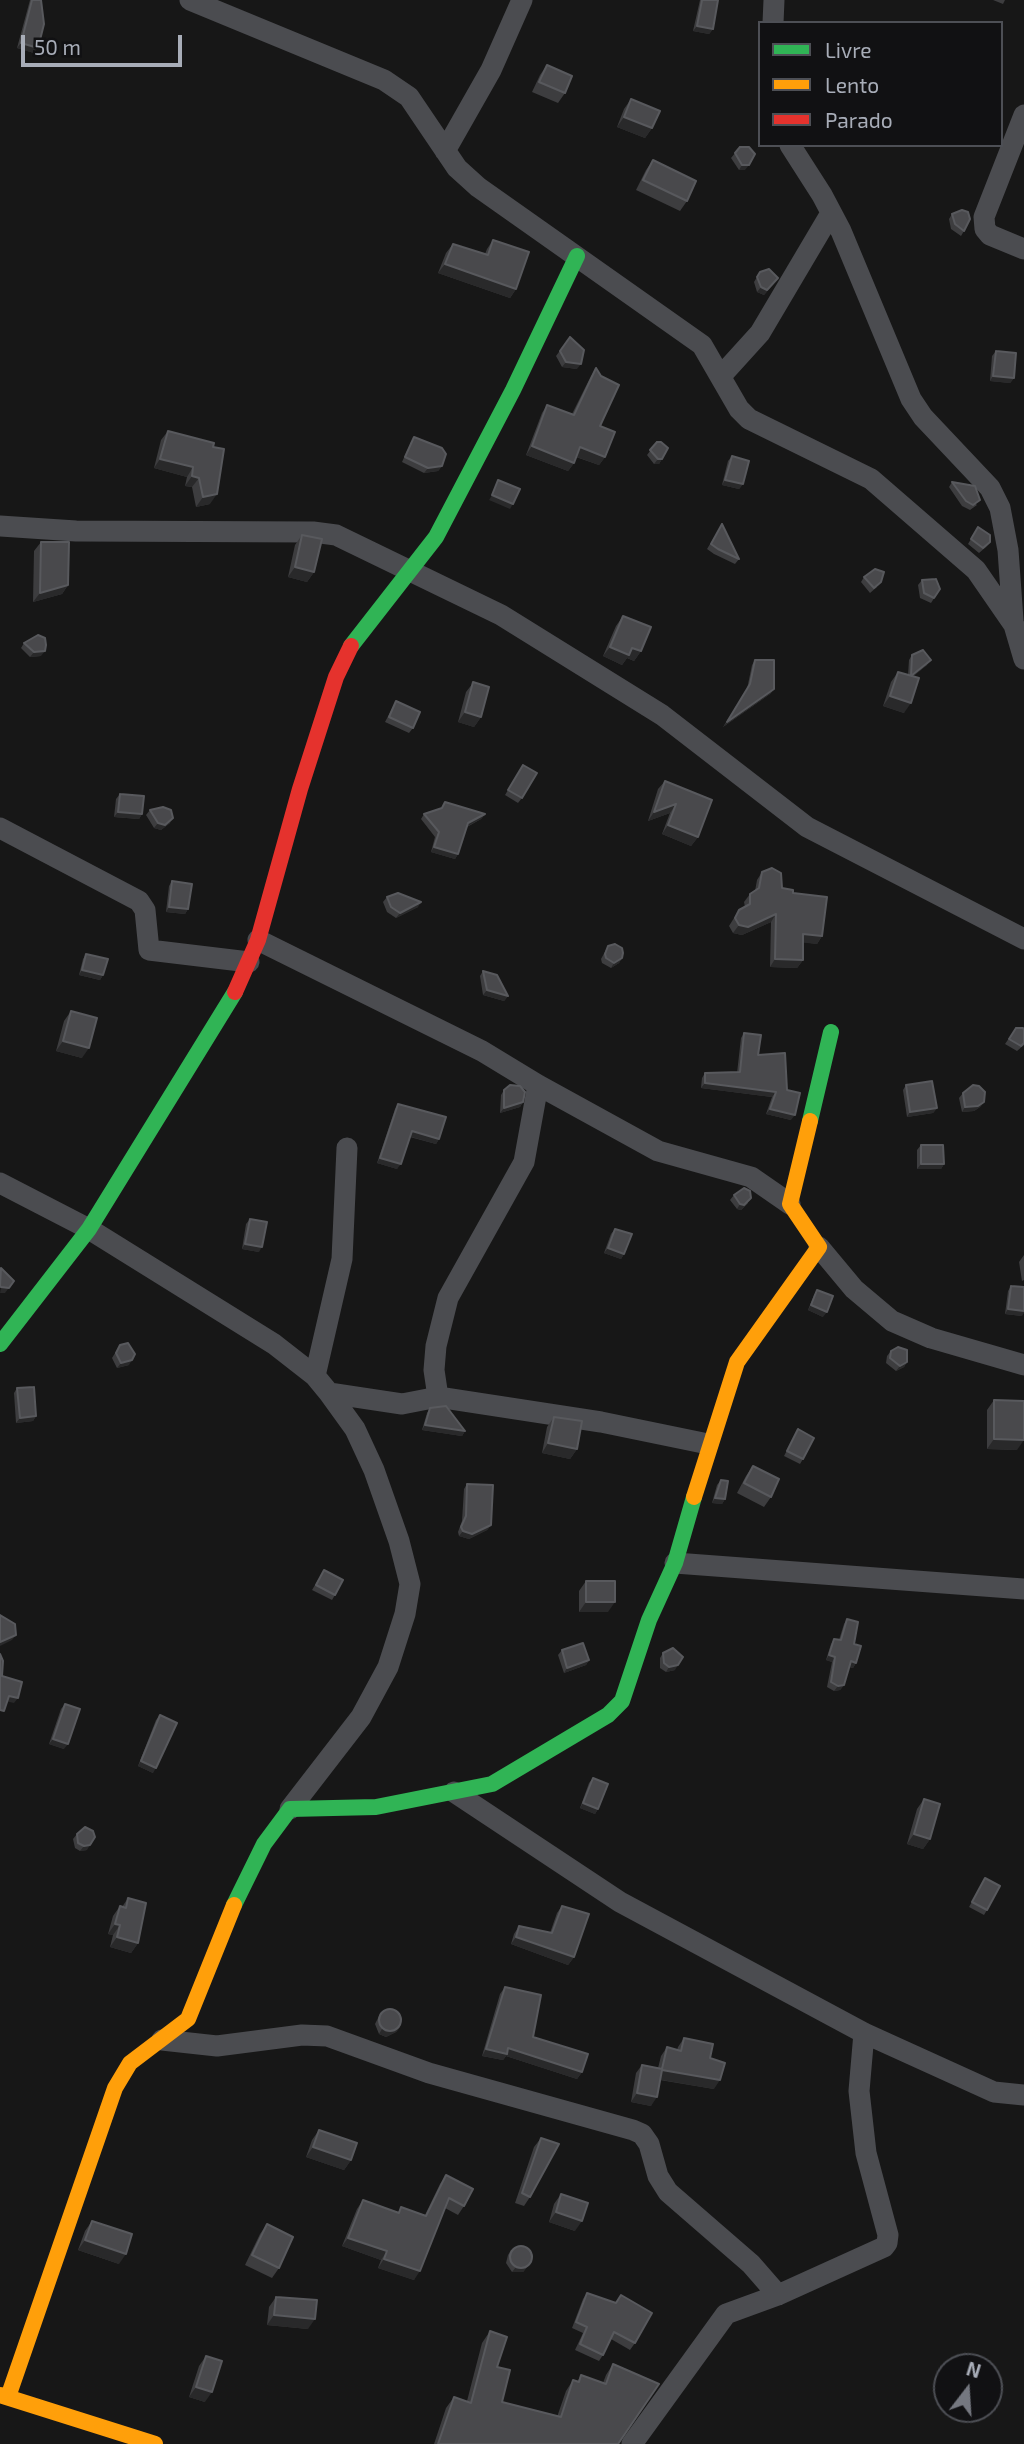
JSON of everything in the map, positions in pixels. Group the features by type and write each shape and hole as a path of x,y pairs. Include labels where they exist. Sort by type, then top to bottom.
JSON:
{"street":[{"path":"190,0 384,80 408,97 457,168 478,187 702,345 739,408 749,419 871,479 976,570 1014,625"},
{"path":"445,151 491,70 522,0"},
{"path":"773,21 774,0"},
{"path":"1024,115 984,217 985,229 990,235 1024,249"},
{"path":"791,147 831,213 911,399 923,417 990,488 1000,508 1008,550 1014,625 1024,659"},
{"path":"721,376 760,333 831,213"},
{"path":"0,1344 11,1326 89,1229 146,1141 236,990 258,940 300,789 337,677 351,647 436,537 577,256"},
{"path":"0,526 76,531 313,532 336,535 500,615 662,715 807,827 1024,939"},
{"path":"0,828 139,901 145,910 149,950 249,962"},
{"path":"258,940 482,1051 658,1151 751,1177 790,1204 854,1289 892,1321 931,1338 1024,1365"},
{"path":"790,1204 831,1032"},
{"path":"438,1397 434,1370 436,1346 448,1298 524,1162 538,1085"},
{"path":"315,1376 342,1259 347,1148"},
{"path":"0,1183 89,1229 274,1344 315,1376 355,1429 374,1470 399,1541 410,1584 405,1614 383,1677 361,1717 264,1844 242,1885 188,2019 130,2063 115,2088 4,2396 155,2444"},
{"path":"290,1809 376,1807 492,1784 617,1708 649,1620 674,1563 708,1444 737,1362 820,1247"},
{"path":"329,1393 402,1404 438,1397 601,1422 708,1444"},
{"path":"674,1563 1024,1588"},
{"path":"454,1792 620,1902 864,2033 994,2092 1024,2095"},
{"path":"632,2444 726,2314 778,2295 887,2243 888,2235 866,2153 860,2062 864,2033"},
{"path":"162,2040 217,2046 302,2035 327,2036 429,2073 633,2130 642,2134 649,2144 658,2176 668,2192 751,2264 778,2295"}],"building":[{"path":"32,0 41,0 44,24 38,48 21,43"},
{"path":"702,0 718,0 713,29 697,26"},
{"path":"547,65 572,76 565,93 539,82"},
{"path":"631,99 660,111 652,128 624,117"},
{"path":"740,147 749,147 755,154 749,165 742,165 735,153"},
{"path":"653,160 696,181 687,201 643,180"},
{"path":"962,210 968,212 970,219 964,231 955,224 952,214"},
{"path":"493,240 529,252 516,289 445,264 453,244 488,255"},
{"path":"769,269 778,278 767,290 761,287 757,277 760,272"},
{"path":"570,337 584,350 581,364 566,362 560,351"},
{"path":"996,351 1016,353 1014,378 993,376"},
{"path":"596,368 601,376 619,385 600,426 615,432 605,457 580,447 574,463 532,446 547,405 574,415"},
{"path":"168,431 214,443 213,447 224,449 217,494 203,497 199,478 192,476 193,467 160,459"},
{"path":"414,437 442,448 446,454 442,466 428,468 405,457"},
{"path":"657,442 668,448 662,459 658,459 650,450"},
{"path":"732,456 749,461 743,484 725,480"},
{"path":"498,480 520,489 513,504 492,495"},
{"path":"952,482 975,486 980,500 973,505 966,501"},
{"path":"722,524 739,559 711,544"},
{"path":"978,527 990,535 990,542 983,548 971,539"},
{"path":"302,535 322,539 314,572 295,567"},
{"path":"41,542 69,542 68,585 40,593"},
{"path":"875,569 884,572 881,582 874,588 864,577"},
{"path":"936,579 940,589 934,598 924,593 922,580"},
{"path":"623,616 651,627 641,651 632,648 629,655 610,647"},
{"path":"38,635 45,638 45,651 34,652 24,643"},
{"path":"923,650 931,660 911,676 912,655"},
{"path":"755,660 774,660 774,689 727,722 750,684"},
{"path":"898,672 919,678 911,703 890,696"},
{"path":"473,682 489,687 481,717 465,712"},
{"path":"396,701 420,712 413,728 389,717"},
{"path":"523,765 537,773 522,798 508,790"},
{"path":"665,781 712,800 698,837 668,825 676,804 654,812"},
{"path":"120,794 144,796 142,814 118,812"},
{"path":"445,802 485,814 468,823 458,854 434,847 439,832 424,814 442,808"},
{"path":"163,807 171,810 173,818 165,825 158,823 150,810"},
{"path":"772,868 781,873 782,888 793,890 793,893 827,897 822,936 803,934 803,960 775,959 776,914 748,927 739,925 735,918 739,910 750,904 750,894 759,888 762,872"},
{"path":"172,881 192,884 188,909 169,907"},
{"path":"398,893 421,902 400,913 391,907 387,897"},
{"path":"615,944 622,948 623,953 622,958 614,963 606,958 605,954 608,946"},
{"path":"86,954 108,959 103,975 82,970"},
{"path":"483,971 497,975 508,996 487,990"},
{"path":"71,1011 97,1018 89,1048 63,1041"},
{"path":"1016,1028 1024,1030 1024,1043 1021,1046 1009,1039"},
{"path":"744,1033 761,1035 758,1055 785,1053 787,1090 800,1093 795,1115 770,1109 776,1092 705,1083 705,1073 740,1072"},
{"path":"932,1081 937,1108 910,1112 906,1085"},
{"path":"510,1085 520,1086 525,1092 523,1102 504,1108 504,1090"},
{"path":"973,1085 979,1086 985,1092 984,1102 978,1106 965,1107 963,1093"},
{"path":"398,1104 446,1117 439,1139 412,1131 401,1164 380,1158"},
{"path":"921,1145 943,1145 944,1164 921,1164"},
{"path":"744,1188 750,1191 751,1198 744,1205 740,1204 734,1195"},
{"path":"250,1219 267,1222 262,1247 245,1244"},
{"path":"615,1229 632,1234 624,1254 608,1248"},
{"path":"1,1268 14,1281 9,1288 0,1286"},
{"path":"1011,1286 1024,1287 1024,1311 1008,1309"},
{"path":"817,1290 833,1296 827,1312 811,1305"},
{"path":"128,1343 135,1354 132,1360 121,1363 116,1353 120,1345"},
{"path":"898,1347 907,1350 907,1362 900,1366 890,1358 891,1351"},
{"path":"34,1387 36,1416 20,1418 17,1388"},
{"path":"994,1400 1024,1401 1024,1440 994,1439"},
{"path":"446,1406 465,1431 425,1425 430,1408"},
{"path":"554,1417 582,1421 577,1449 548,1443"},
{"path":"798,1429 814,1438 803,1459 787,1451"},
{"path":"753,1466 779,1479 771,1497 744,1483"},
{"path":"721,1480 728,1481 725,1499 715,1498"},
{"path":"467,1484 493,1485 491,1525 472,1534 463,1531 461,1527 466,1516"},
{"path":"324,1570 343,1580 335,1595 316,1585"},
{"path":"586,1581 615,1581 615,1602 586,1602"},
{"path":"0,1615 15,1624 16,1635 0,1642"},
{"path":"847,1619 858,1622 854,1644 861,1646 856,1663 851,1661 844,1685 838,1686 831,1682 835,1657 829,1655 834,1639 841,1640"},
{"path":"583,1643 589,1660 567,1668 562,1650"},
{"path":"673,1648 683,1657 678,1665 669,1667 664,1663 663,1653"},
{"path":"0,1654 3,1661 2,1676 22,1682 18,1698 9,1696 4,1711 0,1710"},
{"path":"65,1704 80,1709 68,1744 53,1739"},
{"path":"160,1715 177,1723 156,1768 141,1761"},
{"path":"593,1778 608,1784 598,1809 583,1803"},
{"path":"924,1799 940,1804 930,1839 914,1834"},
{"path":"85,1827 93,1831 95,1837 90,1845 84,1846 78,1843 77,1834"},
{"path":"985,1878 1000,1886 987,1910 972,1902"},
{"path":"128,1898 146,1903 138,1943 117,1937 120,1925 115,1924 120,1906 126,1908"},
{"path":"562,1906 589,1914 574,1957 516,1937 519,1926 552,1933"},
{"path":"505,1987 541,1995 533,2037 588,2054 582,2072 508,2048 507,2054 486,2049"},
{"path":"390,2009 398,2012 401,2020 398,2028 390,2031 382,2028 379,2020 382,2012"},
{"path":"684,2038 713,2044 710,2058 725,2063 720,2080 662,2070 657,2097 637,2093 642,2065 662,2069 667,2047 681,2051"},
{"path":"319,2130 357,2143 351,2160 313,2147"},
{"path":"541,2138 559,2144 530,2197 522,2193"},
{"path":"446,2175 473,2189 464,2206 449,2198 420,2271 384,2259 387,2251 348,2238 363,2200 399,2213 401,2207 426,2216"},
{"path":"561,2194 588,2203 582,2221 556,2212"},
{"path":"92,2221 132,2234 126,2254 85,2240"},
{"path":"267,2224 293,2237 279,2268 252,2255"},
{"path":"521,2246 529,2249 532,2257 529,2265 521,2268 513,2265 510,2257 513,2249"},
{"path":"587,2293 616,2303 621,2295 652,2313 635,2343 614,2332 603,2355 580,2344 587,2327 576,2322"},
{"path":"276,2297 317,2300 315,2319 274,2315"},
{"path":"490,2331 507,2337 497,2367 510,2370 502,2402 561,2417 573,2380 579,2382 581,2375 606,2384 613,2364 659,2384 618,2444 438,2444 454,2397 471,2403"},
{"path":"206,2356 222,2361 212,2392 196,2387"}],"traffic: fast":[{"path":"351,646 436,537 513,390 577,256"},
{"path":"0,1344 89,1229 235,992"},
{"path":"810,1121 831,1032"},
{"path":"234,1905 264,1844 290,1809 376,1807 492,1784 608,1715 622,1701 649,1620 675,1563 694,1497"}],"traffic: slow":[{"path":"694,1497 737,1362 819,1247 790,1204 810,1121"},
{"path":"8,2397 115,2088 130,2063 188,2019 234,1905"},
{"path":"0,2395 155,2444"}],"traffic: jam":[{"path":"235,992 258,940 300,789 336,677 351,646"}]}
